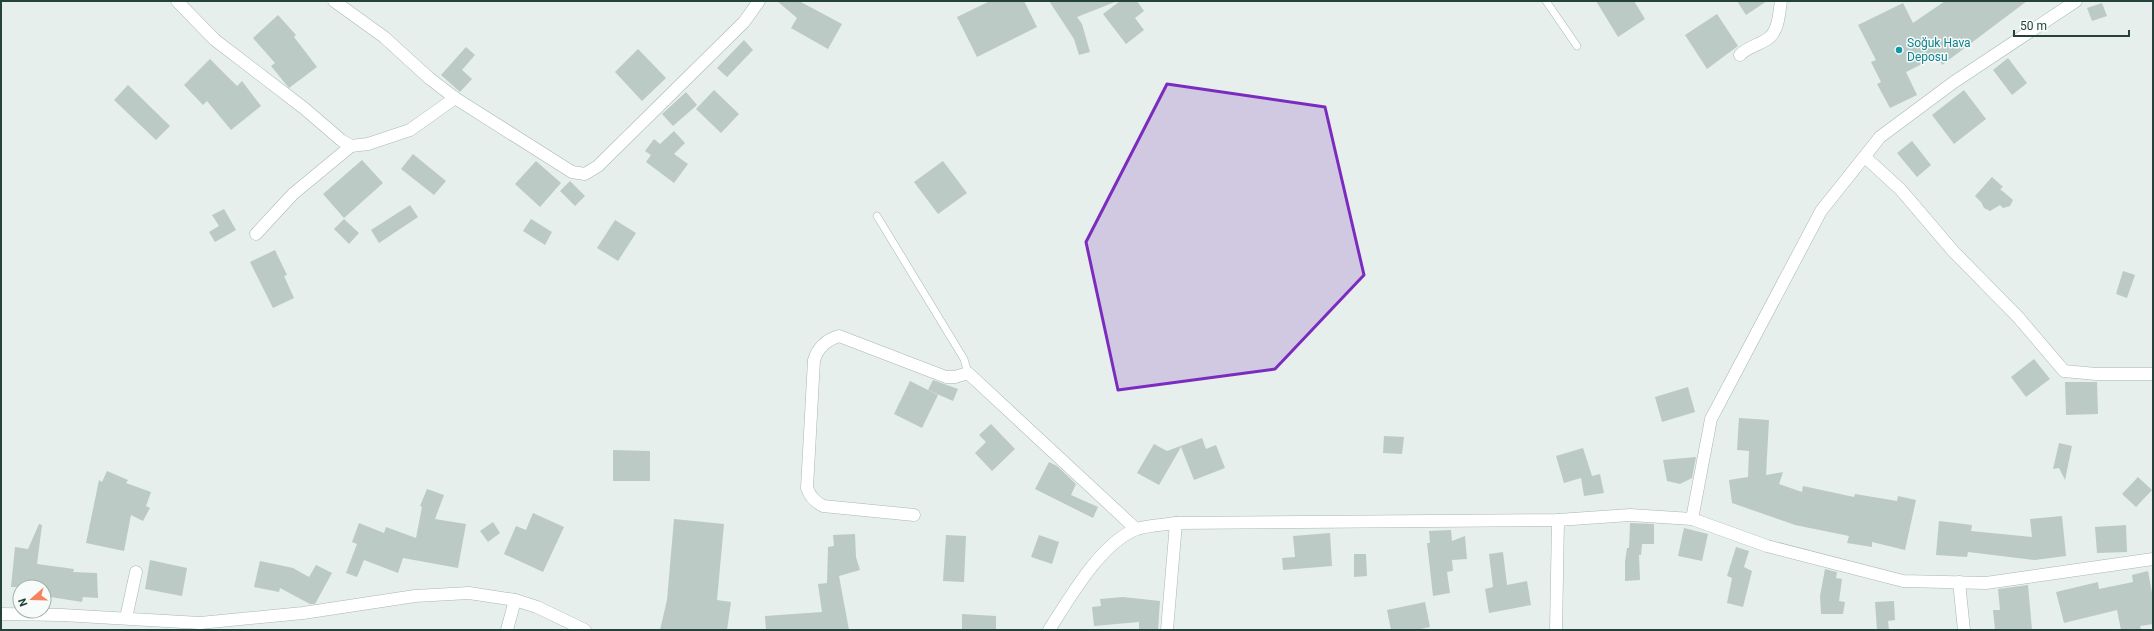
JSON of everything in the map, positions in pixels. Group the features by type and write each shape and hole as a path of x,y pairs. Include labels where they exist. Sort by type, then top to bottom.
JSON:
{"street":[{"path":"177,1 214,40 305,109 341,140 351,146"},
{"path":"334,1 384,37 429,78 455,98 572,172 585,174 598,166 713,53 744,22 759,1"},
{"path":"1740,55 1745,50 1770,37 1777,26 1781,1"},
{"path":"1692,519 1712,419 1821,212 1880,137 1954,82 2076,1"},
{"path":"256,234 292,194 351,146 368,144 410,130 455,98"},
{"path":"1864,157 1901,190 1953,251 2018,317 2064,371 2096,374 2153,374"},
{"path":"914,515 824,506 811,498 807,488 814,360 816,353 826,342 839,336 946,377 955,377 968,373 1136,529"},
{"path":"1049,630 1071,596 1106,548 1136,529 1176,523 1558,520 1630,515 1692,519 1767,546 1903,581 1986,583 2153,559"},
{"path":"1556,630 1558,520"},
{"path":"1168,630 1176,523"},
{"path":"126,618 136,572"},
{"path":"1959,582 1964,630"},
{"path":"1,614 126,618 191,625 303,614 415,596 469,594 515,600 537,607 585,630"},
{"path":"507,630 515,600"}],"lane":[{"path":"1546,1 1577,46"},
{"path":"877,216 964,359 968,373"}],"highlighted area":[{"path":"1167,84 1325,107 1364,275 1275,369 1118,390 1086,242"}],"building":[{"path":"777,1 799,1 842,24 828,49 791,28 797,18"},
{"path":"990,1 1024,1 1037,27 977,57 957,17"},
{"path":"1049,1 1115,2 1077,17 1082,24 1090,52 1079,55 1074,39"},
{"path":"1120,1 1137,1 1144,11 1135,18 1144,30 1126,44 1103,14"},
{"path":"1596,1 1634,1 1645,19 1618,37"},
{"path":"1737,1 1767,1 1746,15"},
{"path":"1945,1 2027,1 1942,65 1938,56 1906,72 1917,95 1890,108 1877,84 1881,82 1871,62 1876,60 1858,25 1903,3 1913,23"},
{"path":"2102,3 2107,16 2092,21 2087,8"},
{"path":"1717,14 1738,46 1707,69 1685,35"},
{"path":"278,15 296,35 294,37 317,67 289,88 271,66 275,63 253,38"},
{"path":"744,40 753,50 727,77 717,68"},
{"path":"466,47 475,55 462,70 472,79 460,92 441,75"},
{"path":"638,49 666,78 642,101 615,72"},
{"path":"2008,58 2027,83 2012,95 1993,70"},
{"path":"210,59 237,86 242,81 261,106 231,130 207,101 203,105 184,85"},
{"path":"128,85 170,126 156,140 114,100"},
{"path":"714,90 739,114 721,133 696,109"},
{"path":"1964,90 1986,119 1954,144 1932,115"},
{"path":"686,92 697,105 673,126 662,114"},
{"path":"674,131 685,143 674,154 688,164 674,183 646,162 651,155 645,151 654,139 660,144"},
{"path":"1912,141 1931,165 1917,177 1897,153"},
{"path":"413,154 446,181 434,195 401,169"},
{"path":"362,160 383,183 344,218 323,194"},
{"path":"536,161 561,183 540,207 515,184"},
{"path":"943,161 967,193 938,214 914,182"},
{"path":"1992,177 2003,187 2000,189 2013,200 2010,206 2003,208 2000,205 1990,211 1984,208 1975,196"},
{"path":"570,181 585,196 575,206 560,191"},
{"path":"410,205 418,217 379,243 371,230"},
{"path":"224,209 236,230 215,242 209,232 219,226 212,215"},
{"path":"344,219 359,233 349,244 334,229"},
{"path":"531,219 552,232 545,245 523,231"},
{"path":"615,220 636,233 618,261 597,248"},
{"path":"275,250 287,275 284,276 294,298 273,308 250,262"},
{"path":"2123,271 2135,275 2127,298 2116,294"},
{"path":"2034,359 2050,379 2026,397 2011,377"},
{"path":"933,380 958,389 953,401 928,390"},
{"path":"910,381 938,395 922,428 894,414"},
{"path":"2065,382 2097,382 2098,414 2066,415"},
{"path":"1688,387 1695,412 1662,422 1655,397"},
{"path":"1739,418 1769,420 1766,475 1783,472 1779,484 1802,492 1803,486 1854,497 1855,494 1897,501 1898,496 1916,500 1905,550 1872,542 1872,547 1847,543 1849,536 1795,525 1732,503 1729,480 1748,477 1749,451 1737,450"},
{"path":"991,424 1015,449 992,471 975,453 986,442 979,435"},
{"path":"1384,436 1404,437 1402,454 1383,453"},
{"path":"1202,438 1206,449 1216,445 1225,468 1194,480 1181,447 1159,485 1137,473 1154,444 1167,451"},
{"path":"2059,443 2072,446 2065,480 2059,468 2053,469"},
{"path":"1583,448 1592,476 1600,474 1604,493 1584,496 1581,478 1564,483 1556,456"},
{"path":"613,450 650,451 650,481 613,481"},
{"path":"1696,457 1692,478 1680,484 1667,481 1663,460"},
{"path":"1049,462 1057,466 1076,484 1071,495 1098,507 1093,518 1035,489"},
{"path":"107,471 128,480 126,483 151,492 146,506 150,508 143,521 131,515 124,551 86,543 99,480 102,482"},
{"path":"2138,477 2152,490 2136,507 2122,494"},
{"path":"427,489 444,495 435,519 466,524 458,568 403,558 398,573 364,560 357,577 346,573 357,544 352,542 359,523 384,533 386,527 416,538 422,507 420,506"},
{"path":"533,513 564,527 543,572 504,554 516,526 526,530"},
{"path":"2062,516 2066,556 2035,560 1968,552 1967,557 1936,555 1939,521 1972,525 1971,531 2032,537 2030,519"},
{"path":"674,519 724,524 717,600 731,602 727,630 660,630 667,600"},
{"path":"493,522 500,533 488,542 480,531"},
{"path":"1630,523 1654,524 1654,544 1642,544 1641,555 1639,555 1640,580 1625,581 1625,562 1627,548 1629,548"},
{"path":"39,524 42,525 37,564 74,569 73,572 97,573 98,598 83,597 82,602 52,597 52,579 12,579 11,587 15,547 28,549"},
{"path":"2126,525 2127,552 2097,553 2095,527"},
{"path":"1684,528 1708,534 1702,561 1678,556"},
{"path":"1451,530 1452,541 1465,536 1467,559 1452,560 1453,571 1447,572 1450,593 1433,596 1427,543 1430,543 1429,531"},
{"path":"1330,533 1332,566 1283,570 1282,558 1295,557 1293,536"},
{"path":"855,534 856,557 860,570 839,576 849,630 766,630 765,616 822,612 818,584 827,583 828,547 834,546 833,535"},
{"path":"946,535 966,536 964,582 943,581"},
{"path":"1039,535 1059,542 1052,564 1031,557"},
{"path":"1736,547 1749,551 1744,567 1752,571 1743,607 1727,603 1732,578 1727,576"},
{"path":"1503,552 1507,585 1527,581 1531,605 1489,613 1485,589 1493,587 1489,554"},
{"path":"1354,554 1366,554 1367,576 1354,577"},
{"path":"150,560 187,568 182,596 145,589"},
{"path":"260,561 293,568 309,577 316,565 332,573 315,604 310,604 280,588 279,592 254,587"},
{"path":"1825,569 1837,572 1836,578 1842,579 1839,601 1845,602 1843,614 1821,614 1820,596"},
{"path":"2148,571 2153,598 2153,624 2140,626 2141,630 2121,630 2117,610 2064,623 2056,592 2098,582 2099,589 2133,582 2132,575"},
{"path":"2028,585 2032,630 1995,630 1993,610 2000,610 1998,589"},
{"path":"1123,597 1160,601 1158,630 1139,630 1139,622 1094,626 1092,607 1101,606 1100,599"},
{"path":"1894,601 1895,620 1888,621 1889,630 1877,630 1875,602"},
{"path":"1425,602 1430,627 1415,630 1391,630 1387,610"},
{"path":"962,614 996,616 996,630 962,630"}],"place":[{"name":"Soğuk Hava Deposu","path":"1899,50"}]}
